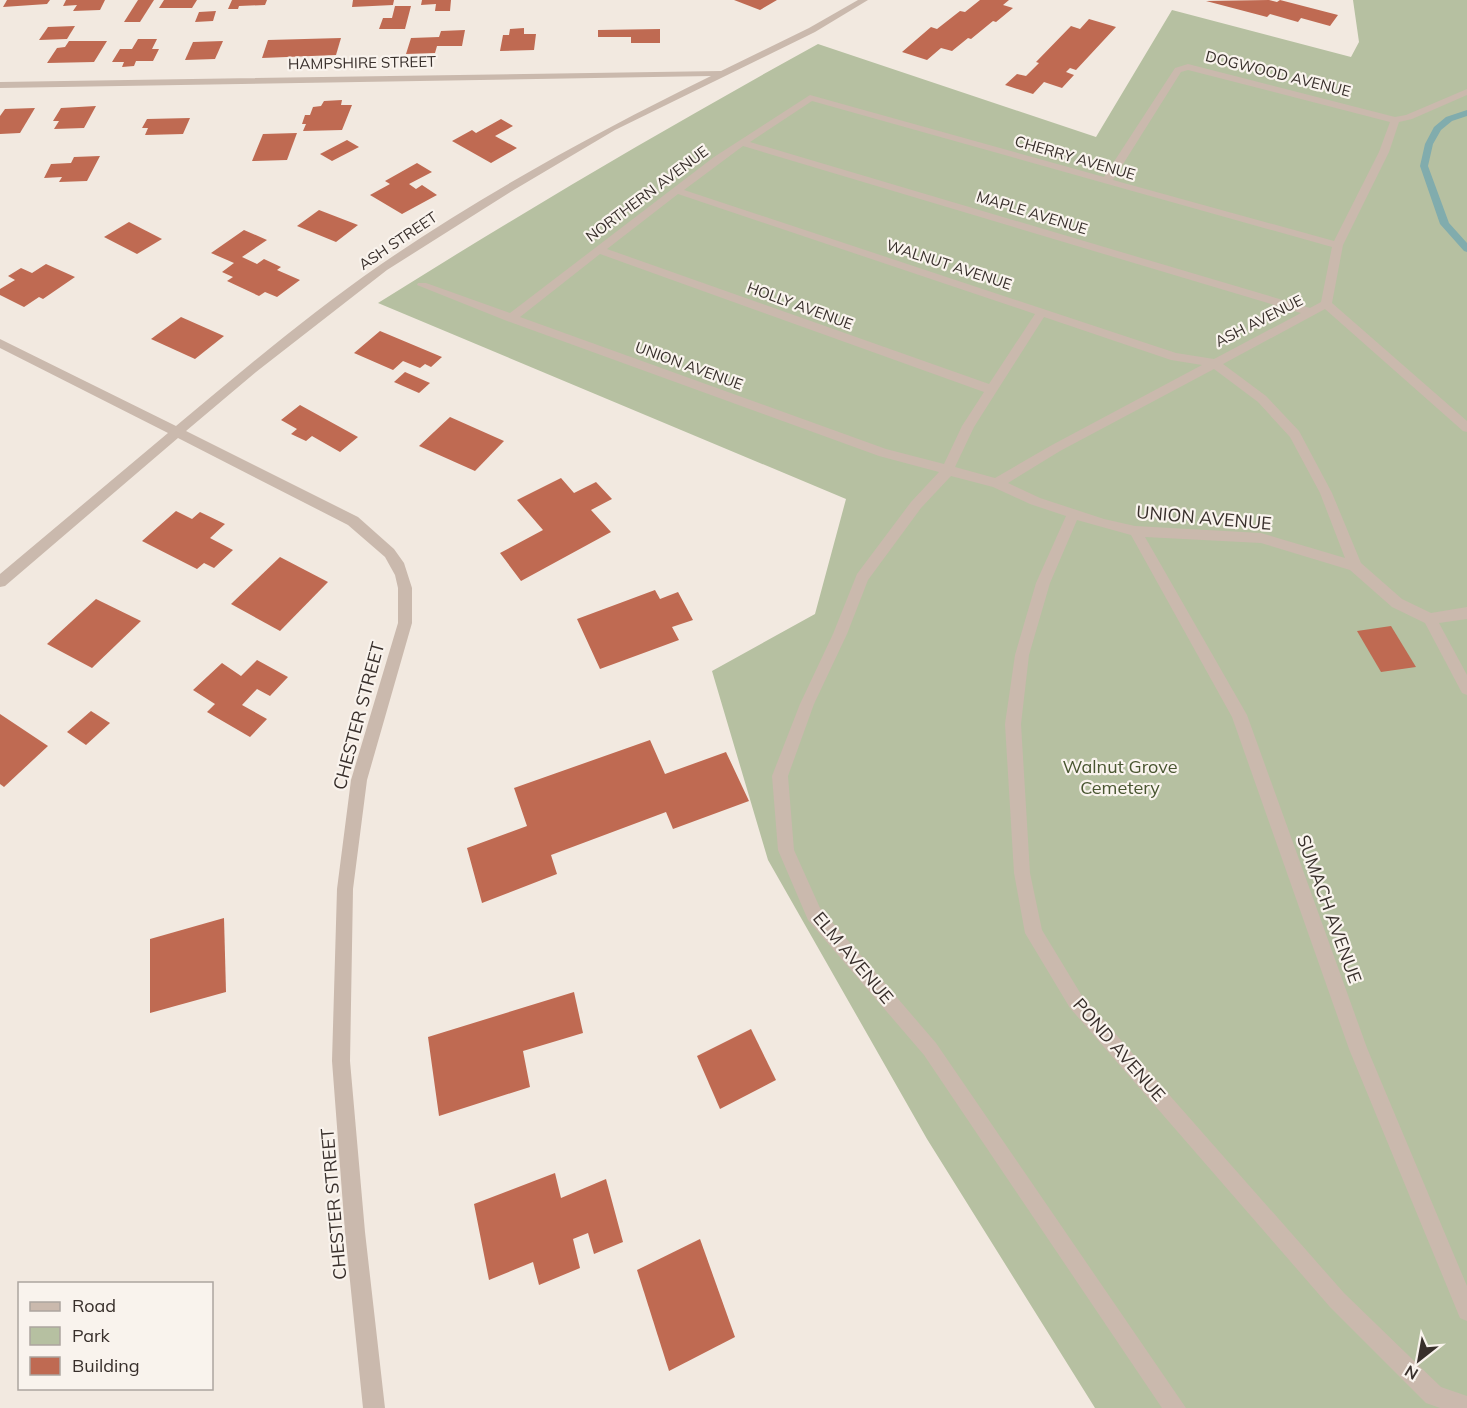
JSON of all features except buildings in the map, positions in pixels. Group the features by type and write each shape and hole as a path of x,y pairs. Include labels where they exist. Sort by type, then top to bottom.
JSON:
{"street":[{"name":"ASH STREET","path":"0,582 177,432 319,316 383,268 437,232 612,128 812,30 864,0"},
{"name":"DOGWOOD AVENUE","path":"1106,182 1178,70 1188,67 1395,120"},
{"name":"HAMPSHIRE STREET","path":"0,85 724,72"},
{"path":"1395,120 1409,117 1467,92"},
{"name":"NORTHERN AVENUE","path":"511,318 675,190 805,99"},
{"name":"CHERRY AVENUE","path":"805,99 827,100 1106,182 1338,245"},
{"name":"ASH AVENUE","path":"997,483 1056,448 1326,304 1338,245 1384,152 1395,120"},
{"name":"MAPLE AVENUE","path":"743,143 1312,312"},
{"name":"WALNUT AVENUE","path":"675,190 1175,357 1214,363"},
{"name":"HOLLY AVENUE","path":"598,250 992,390"},
{"name":"UNION AVENUE","path":"422,285 883,453 947,472 997,483 1073,515 1135,531 1261,538 1355,566 1397,603 1430,619"},
{"path":"1326,304 1467,428"},
{"name":"ELM AVENUE","path":"1042,312 968,426 947,472 916,505 862,578 840,634 807,704 780,776 786,850 814,914 930,1049 1175,1408"},
{"name":"CHESTER STREET","path":"0,343 354,521 381,542 402,570 407,600 405,623 359,780 345,889 341,1061 355,1232 374,1408"},
{"path":"1214,363 1262,399 1295,434 1326,493 1355,566"},
{"name":"POND AVENUE","path":"1073,515 1043,584 1022,655 1013,724 1022,873 1034,933 1076,1002 1337,1300 1434,1395 1467,1407"},
{"name":"SUMACH AVENUE","path":"1135,531 1239,715 1358,1048 1467,1311"},
{"path":"1467,613 1430,619 1467,689"}],"green space":[{"name":"Walnut Grove Cemetery","path":"1353,0 1467,0 1467,1408 1095,1408 927,1139 768,860 712,671 815,614 846,499 378,303 596,170 818,44 1096,137 1172,10 1351,57 1359,42"}],"waterway":[{"path":"1467,113 1449,119 1437,129 1429,144 1424,166 1445,224 1467,249"}]}
